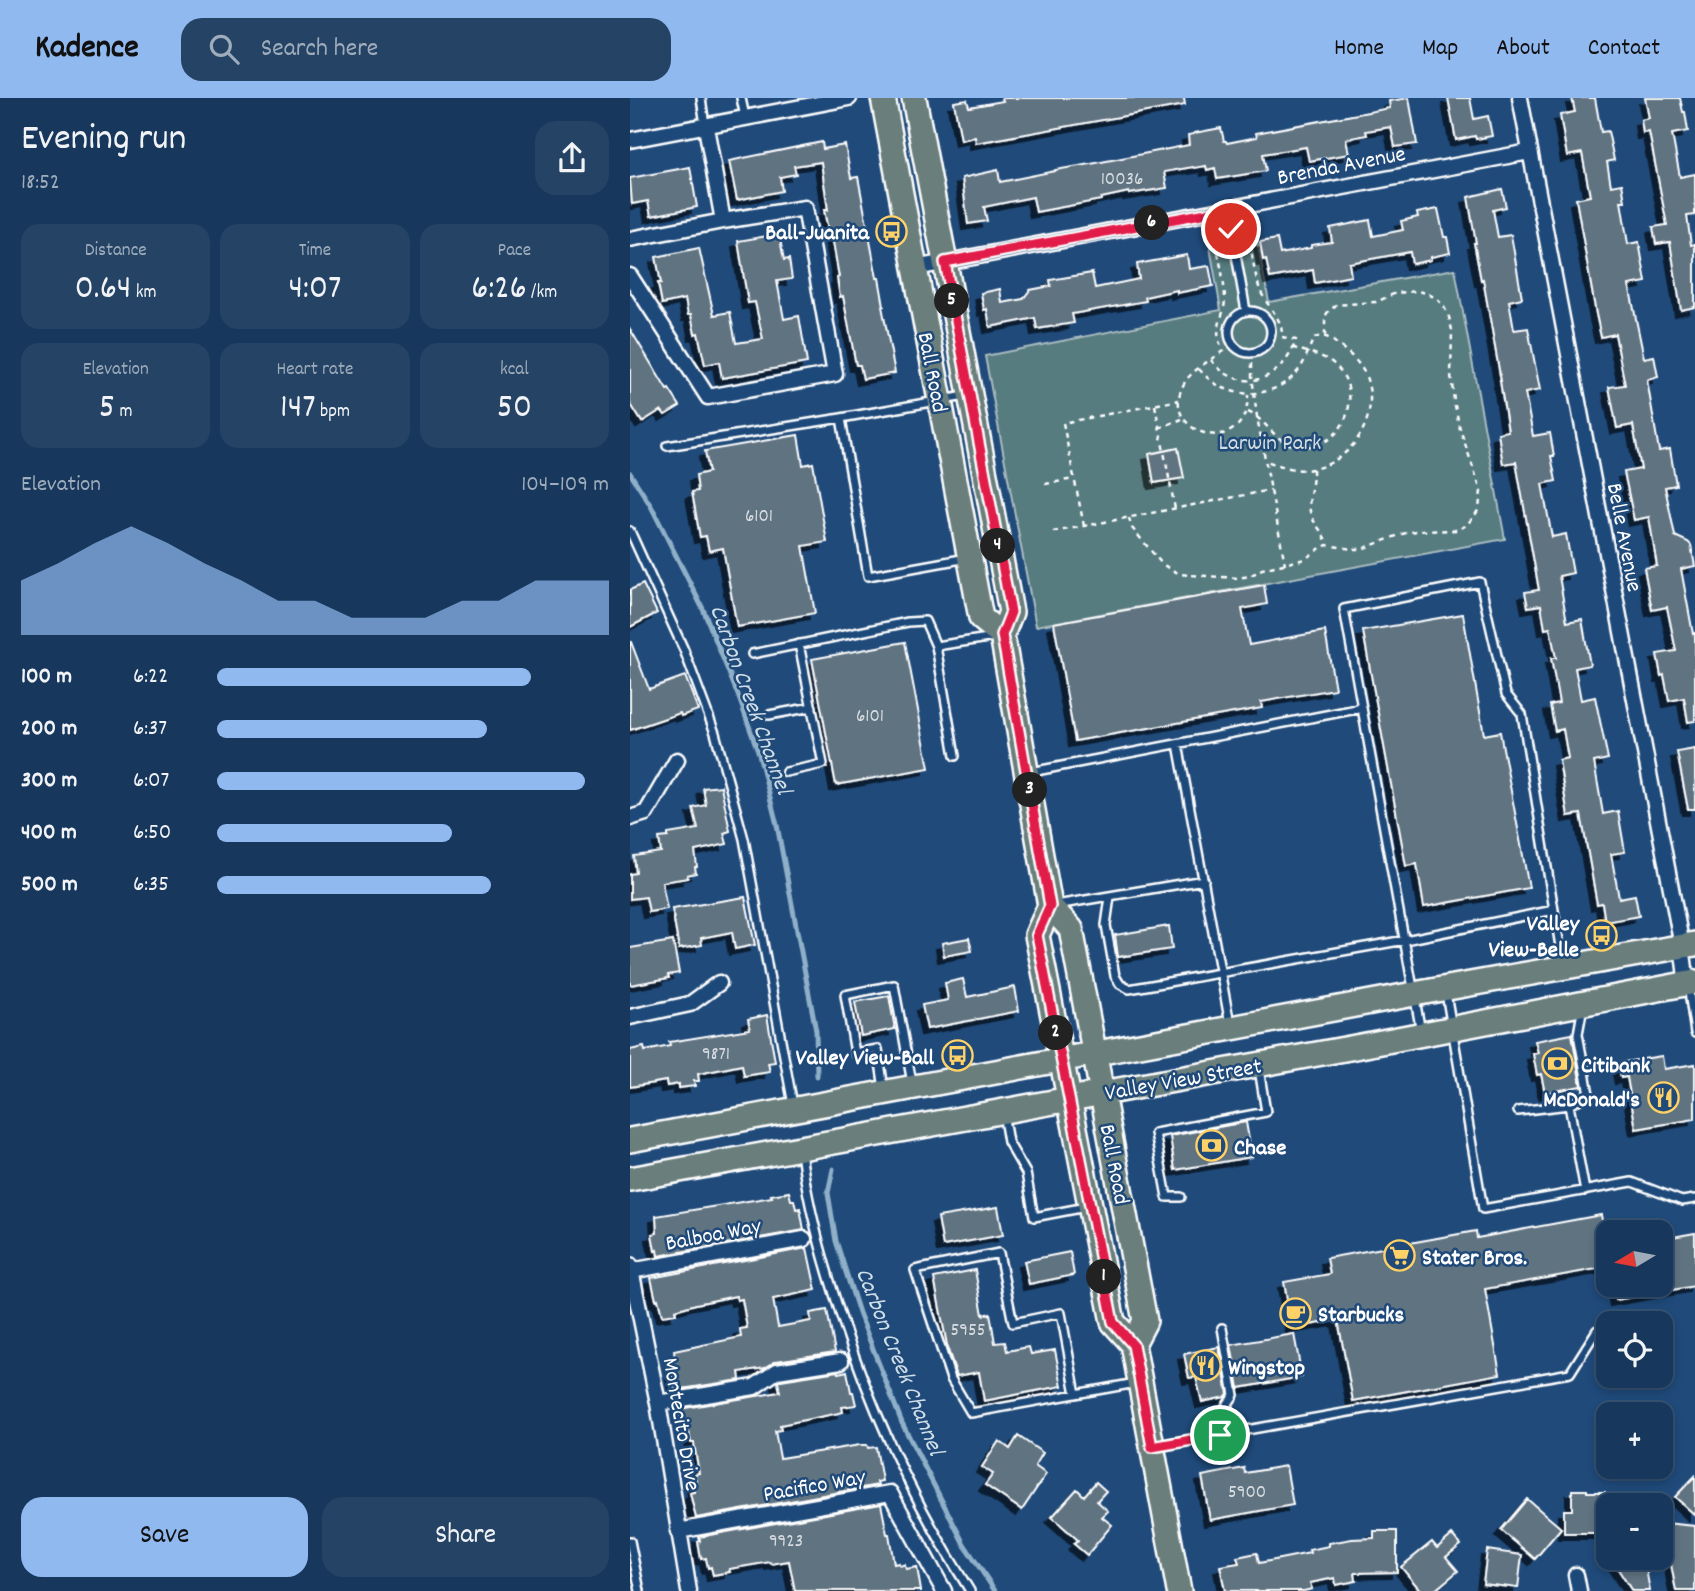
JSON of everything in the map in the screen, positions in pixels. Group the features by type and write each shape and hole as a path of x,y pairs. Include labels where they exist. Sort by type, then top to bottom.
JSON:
{"main road":[{"name":"Ball Road","path":"883,98 981,618 1002,635"},
{"name":"Ball Road","path":"914,98 1011,612 1002,635 1050,906 1071,929 1146,1321 1133,1345"},
{"name":"Ball Road","path":"1050,906 1037,935 1113,1322 1133,1345 1179,1591"},
{"name":"Valley View Street","path":"630,1140 1689,945"},
{"name":"Valley View Street","path":"630,1180 1691,983"}],"street":[{"path":"630,140 849,98"},
{"name":"Belle Avenue","path":"1520,98 1689,945 1691,983"},
{"path":"706,127 723,221"},
{"name":"Brenda Avenue","path":"915,268 1529,152"},
{"path":"630,239 805,208 835,374 708,397 630,276"},
{"path":"630,818 646,813 677,760"},
{"path":"630,1017 690,1004 719,984"},
{"name":"Balboa Way","path":"631,1268 804,1239"},
{"name":"Montecito Drive","path":"631,1268 658,1403 689,1591"},
{"path":"658,1403 754,1387 777,1371 841,1362"},
{"name":"Pacifico Way","path":"678,1531 890,1493 944,1591"},
{"path":"1576,1575 1579,1591"}],"lane":[{"path":"701,98 706,127"},
{"path":"741,98 745,118"},
{"path":"1228,209 1247,311"},
{"path":"1247,311 1261,313 1270,324 1271,331 1267,345 1252,353 1236,348 1229,336 1235,317 1247,311"},
{"path":"667,446 970,395"},
{"path":"841,418 868,576 969,558"},
{"path":"630,531 684,650 715,733 744,839 794,1109"},
{"path":"1421,1034 1344,610 1479,582 1506,694 1522,714 1563,968"},
{"path":"752,654 908,622 925,621 936,646 955,756"},
{"path":"936,646 1002,635"},
{"path":"786,772 823,764 799,644"},
{"path":"769,715 812,707"},
{"path":"1027,773 1362,708"},
{"path":"1178,744 1231,1028"},
{"path":"1050,906 1204,880"},
{"path":"1110,897 1106,925 1115,976 1120,984 1129,989 1405,940 1554,910"},
{"path":"1691,983 1695,1033"},
{"path":"885,1093 878,1049 855,1053 845,995 894,985 913,1087"},
{"path":"1445,988 1483,1209 1633,1182 1682,1201 1695,1199"},
{"path":"1518,1111 1569,1105 1589,1094 1578,1034 1583,1003"},
{"path":"1181,1198 1167,1197 1155,1133 1266,1112 1258,1064"},
{"path":"1569,1105 1585,1191"},
{"path":"1003,1111 1008,1142 1026,1173 1034,1217 1090,1207"},
{"path":"801,1148 805,1183 816,1231 836,1303 859,1369 884,1431 920,1507 970,1591"},
{"path":"1076,1394 1061,1313 1013,1322 999,1253 915,1270 950,1379 971,1413 1076,1394 1140,1382"},
{"path":"1220,1435 1218,1418 1234,1395 1222,1328"},
{"path":"1152,1447 1570,1373 1596,1332"},
{"path":"630,1541 636,1587"}],"path":[{"path":"1211,360 1234,378 1252,380 1264,378 1279,369 1294,348 1296,340 1282,337 1279,319 1259,290 1248,226"},
{"path":"1214,233 1225,303 1217,334 1223,351 1187,378 1179,400 1183,418 1189,426 1207,435 1228,432 1242,421 1247,411 1248,394"},
{"path":"1129,518 1132,528 1162,564 1180,574 1238,578 1250,576 1262,569 1305,559 1327,545 1362,549 1402,534 1457,530 1465,526 1479,509 1481,491 1460,429 1454,401 1451,375 1452,330 1449,317 1437,299 1427,293 1406,291 1376,302 1336,305 1325,318 1325,336"},
{"path":"1199,369 1208,379 1228,391 1248,394 1267,391 1287,382 1297,372 1314,338 1320,335 1346,350 1356,361 1364,373 1370,405 1362,434 1348,452 1339,459 1312,469 1294,469 1266,461"},
{"path":"1247,411 1257,417 1275,436 1296,446 1325,442 1345,422 1349,409 1349,393 1339,370 1321,356 1294,348"},
{"path":"1252,353 1252,380 1257,417 1285,564"},
{"path":"1084,526 1063,423 1179,400"},
{"path":"1155,405 1175,509"},
{"path":"1159,428 1183,418"},
{"path":"1312,469 1310,508 1327,545"},
{"path":"1045,484 1074,478"},
{"path":"1053,532 1271,490"}],"green space":[{"name":"Larwin Park","path":"1253,221 1269,302 1455,269 1505,539 1036,626 985,356 1221,310 1207,230"}],"building":[{"path":"1002,98 1184,98 1185,105 976,143 975,137 961,140 954,102 967,100 969,107 1003,101"},
{"path":"1409,98 1417,144 1395,147 1391,127 1366,131 1367,135 1346,139 1349,154 1309,161 1306,147 1263,154 1266,171 1217,179 1215,168 1207,170 1206,166 1164,172 1167,188 1129,192 1036,212 1033,197 984,207 987,221 968,224 962,178 998,170 1000,182 1189,145 1188,135 1221,128 1227,143 1257,137 1256,133 1390,108 1389,101"},
{"path":"1448,98 1470,98 1474,119 1488,116 1492,136 1456,140"},
{"path":"1572,98 1595,98 1601,132 1608,131 1614,160 1607,162 1611,186 1622,184 1625,201 1621,201 1628,244 1639,242 1646,282 1629,285 1644,358 1654,356 1658,377 1647,380 1659,451 1670,449 1676,485 1665,487 1675,536 1691,545 1695,566 1681,569 1693,634 1695,633 1695,721 1688,722 1684,698 1669,701 1664,675 1661,676 1657,654 1676,651 1667,607 1652,610 1644,568 1657,566 1649,517 1634,520 1624,472 1641,469 1633,425 1617,428 1609,387 1625,385 1615,334 1601,337 1596,314 1576,199 1590,196 1582,153 1567,156 1560,115 1575,112"},
{"path":"1645,98 1680,98 1685,112 1688,131 1672,134 1680,177 1695,174 1695,215 1687,216 1691,245 1695,244 1695,307 1681,310 1670,242 1656,244 1653,227 1667,225 1649,132 1643,133 1641,120 1649,118"},
{"path":"822,142 823,149 845,145 851,178 858,177 895,373 863,379 860,365 856,365 843,296 840,297 831,230 828,230 824,210 828,210 821,162 794,166 796,174 780,177 782,191 737,200 729,161"},
{"path":"690,167 697,207 651,216 648,201 632,204 630,178"},
{"path":"1502,189 1506,207 1493,210 1498,237 1511,235 1522,298 1509,301 1514,330 1528,328 1540,390 1525,393 1533,436 1550,433 1556,481 1542,484 1552,537 1566,534 1573,573 1559,576 1567,622 1582,619 1590,665 1575,668 1581,700 1595,697 1608,759 1594,762 1603,814 1618,811 1625,852 1611,854 1619,898 1635,895 1639,916 1605,922 1602,903 1597,904 1581,814 1568,816 1559,760 1568,758 1563,729 1555,731 1550,705 1559,703 1551,658 1556,658 1550,628 1545,629 1541,605 1528,607 1525,592 1539,590 1516,462 1503,464 1498,433 1508,431 1468,197"},
{"path":"1438,209 1450,253 1431,257 1431,260 1412,264 1410,252 1349,263 1351,276 1315,283 1313,270 1270,278 1266,259 1263,260 1260,242 1277,239 1280,254 1332,242 1330,228 1370,220 1373,236 1403,230 1401,221 1418,217 1417,213"},
{"path":"779,234 784,260 789,259 792,279 777,281 784,319 799,316 807,363 722,378 719,362 705,365 698,333 695,334 685,299 662,304 656,257 699,248 714,315 730,312 736,343 763,339 755,302 748,303 738,241"},
{"path":"1187,255 1189,269 1209,266 1213,286 1177,293 1177,290 1145,297 1146,301 1072,314 1074,323 1037,329 1035,318 990,327 987,309 984,310 981,293 1000,289 1002,303 1023,299 1030,290 1051,286 1050,280 1092,273 1095,288 1139,279 1137,264"},
{"path":"630,329 667,390 669,389 680,406 665,415 661,410 642,422 630,403"},
{"path":"798,435 803,465 813,463 827,542 803,546 815,613 737,627 723,548 709,551 706,536 700,537 692,492 698,491 696,475 709,472 705,451"},
{"path":"1178,448 1184,478 1154,483 1149,454"},
{"path":"643,584 657,613 630,627 630,590"},
{"path":"1264,585 1267,604 1242,609 1249,645 1325,631 1335,689 1261,702 1262,708 1075,741 1054,623"},
{"path":"1463,614 1484,735 1500,732 1529,888 1424,907 1417,864 1406,866 1363,631"},
{"path":"630,642 649,689 685,676 698,710 681,716 680,713 630,730"},
{"path":"905,642 929,768 836,785 812,659"},
{"path":"1695,749 1695,809 1688,809 1677,752"},
{"path":"721,786 730,831 724,833 727,844 695,851 696,873 687,875 688,878 662,882 667,909 649,912 646,897 630,899 630,874 636,873 634,856 661,852 659,838 668,837 668,834 698,829 693,808 706,805 703,788"},
{"path":"745,897 755,945 735,949 732,932 701,938 702,945 679,949 672,909"},
{"path":"1169,926 1172,949 1118,957 1115,935"},
{"path":"969,938 972,951 944,956 942,943"},
{"path":"673,941 679,973 668,975 669,978 630,985 630,948"},
{"path":"963,979 967,997 1015,987 1019,1011 927,1029 922,1005 948,1000 945,983"},
{"path":"889,996 895,1029 861,1036 855,1002"},
{"path":"767,1015 775,1062 768,1063 770,1072 744,1076 742,1065 698,1074 699,1081 694,1081 695,1086 667,1086 666,1081 630,1087 630,1050 644,1047 645,1051 670,1046 669,1042 750,1029 748,1019"},
{"name":"Citibank","path":"1572,1034 1581,1086 1545,1093 1541,1074 1537,1075 1533,1054 1538,1053 1535,1041"},
{"name":"McDonald's","path":"1662,1056 1664,1069 1695,1064 1695,1119 1636,1129 1627,1077 1621,1078 1618,1063"},
{"name":"Chase","path":"1246,1122 1252,1157 1175,1170 1170,1136"},
{"path":"789,1192 796,1209 800,1208 804,1230 658,1256 657,1250 655,1251 652,1234 657,1233 656,1216"},
{"path":"998,1207 1003,1235 943,1246 938,1217"},
{"path":"1601,1215 1602,1220 1596,1220 1596,1269 1485,1289 1500,1374 1353,1401 1338,1320 1292,1328 1284,1282 1330,1274 1327,1258 1476,1231 1477,1238"},
{"path":"1695,1233 1695,1286 1673,1290 1673,1237"},
{"path":"807,1248 816,1290 773,1299 778,1327 811,1321 810,1313 827,1310 835,1352 776,1361 765,1368 739,1372 740,1380 675,1390 672,1373 674,1351 741,1337 740,1329 747,1328 742,1299 737,1300 736,1296 696,1304 675,1310 676,1314 662,1316 651,1278"},
{"path":"1070,1252 1074,1275 1029,1284 1024,1261"},
{"path":"975,1270 983,1315 990,1313 995,1343 1005,1342 1007,1351 1029,1347 1031,1354 1055,1350 1062,1386 984,1401 979,1372 957,1376 948,1350 934,1278"},
{"path":"1294,1334 1302,1377 1239,1388 1231,1345"},
{"name":"Wingstop","path":"1219,1347 1228,1394 1202,1402 1196,1377 1189,1378 1184,1354"},
{"path":"847,1371 856,1405 842,1407 843,1412 780,1425 781,1430 775,1431 780,1458 860,1445 876,1447 882,1481 877,1482 878,1485 696,1518 690,1493 694,1492 695,1474 699,1473 694,1443 691,1443 689,1432 684,1433 679,1409 780,1392 778,1382 781,1380"},
{"path":"1018,1436 1043,1453 1035,1466 1046,1474 1022,1510 985,1485 993,1474 982,1467 999,1441 1010,1449"},
{"path":"1286,1466 1293,1505 1210,1520 1202,1476 1244,1468 1245,1473"},
{"path":"1695,1476 1695,1515 1675,1497"},
{"path":"1096,1482 1106,1491 1097,1501 1108,1511 1102,1517 1112,1525 1087,1555 1074,1544 1078,1540 1052,1517 1077,1489 1084,1496"},
{"path":"1572,1490 1605,1492 1596,1493 1596,1533 1564,1533 1564,1510 1572,1510"},
{"path":"1527,1499 1561,1528 1535,1559 1501,1530"},
{"path":"881,1504 894,1564 905,1564 906,1569 917,1567 921,1591 795,1591 789,1561 729,1569 730,1572 713,1575 706,1558 701,1559 699,1537"},
{"path":"1673,1524 1695,1526 1695,1591 1676,1591 1672,1570"},
{"path":"1374,1531 1397,1531 1397,1572 1355,1573 1356,1581 1336,1585 1335,1578 1310,1583 1312,1589 1304,1591 1225,1591 1220,1566 1239,1563 1237,1557 1257,1553 1259,1563 1310,1553 1309,1550 1329,1546 1329,1543 1374,1538"},
{"path":"1452,1535 1461,1545 1446,1557 1458,1571 1434,1591 1421,1591 1401,1567 1432,1542 1437,1548"},
{"path":"1487,1550 1522,1555 1518,1588 1483,1584"},
{"path":"1619,1570 1646,1570 1650,1591 1632,1591"}],"waterway":[{"name":"Carbon Creek Channel","path":"630,473 651,506 703,609 759,754 777,825 816,1031 817,1076"},
{"name":"Carbon Creek Channel","path":"833,1169 828,1193 836,1241 859,1313 902,1423 964,1544 995,1591"}],"place":[{"name":"Ball-Juanita","path":"892,231"},
{"name":"Valley View-Belle","path":"1602,935"},
{"name":"Valley View-Ball","path":"957,1056"},
{"name":"Citibank","path":"1558,1064"},
{"name":"McDonald's","path":"1663,1098"},
{"name":"Chase","path":"1211,1146"},
{"name":"Stater Bros.","path":"1399,1256"},
{"name":"Starbucks","path":"1295,1313"},
{"name":"Wingstop","path":"1205,1366"}],"route":[{"path":"1220,1435 1152,1447 1133,1345 1113,1322 1037,935 1050,906 1002,635 1011,612 945,262 1228,209 1231,229"}]}
